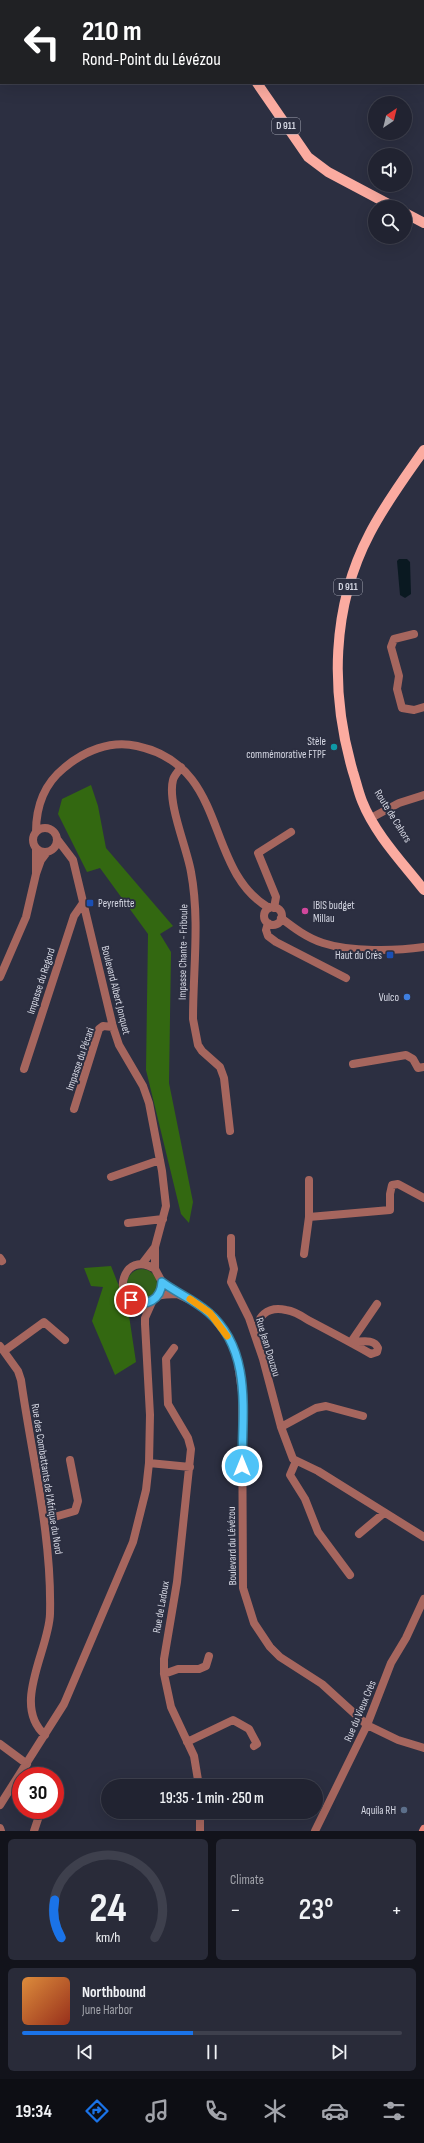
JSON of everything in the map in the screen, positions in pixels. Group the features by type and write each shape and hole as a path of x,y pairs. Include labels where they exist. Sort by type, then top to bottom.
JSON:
{"main road":[{"name":"D 911","path":"258,84 308,157 328,172 381,200"},
{"path":"412,217 424,223"},
{"name":"Route de Cahors","path":"424,450 379,516 369,534 347,591 339,632 337,657 338,694 346,743 356,782 366,795 373,817 424,890"},
{"name":"Route de Cahors","path":"373,817 424,881"}],"street":[{"path":"414,634 394,639 391,647 399,676 397,690 402,708 414,710 424,707"},
{"path":"36,874 36,848 33,842 42,794 58,773 73,760 100,748 132,745 151,749 166,756 182,767 193,779 202,795 232,865 256,899 269,910 280,913 279,920 273,925 264,919 269,910 276,897 258,853 291,832"},
{"name":"Impasse Chante - Friboule","path":"182,767 173,780 173,788 174,807 188,856 194,892 192,1019 194,1033 202,1051 220,1067 224,1078 230,1131"},
{"path":"373,817 399,803 424,795"},
{"path":"0,977 24,923 41,860 57,839 42,819 39,804"},
{"path":"36,832 42,828 49,829"},
{"name":"Boulevard Albert Jonquet","path":"57,839 73,860 113,1027 119,1045 143,1086 149,1104 165,1189 166,1206 156,1247 155,1268"},
{"path":"36,848 68,852"},
{"name":"Impasse du Regord","path":"24,1068 74,916 83,903"},
{"path":"279,920 295,930 322,943 334,946 394,948 424,947"},
{"path":"268,923 266,930 268,936 276,942 346,978"},
{"path":"394,948 424,952"},
{"name":"Impasse du Pécari","path":"74,1110 99,1029 103,1026 113,1027"},
{"path":"352,1064 406,1055 413,1059 418,1068 424,1067"},
{"path":"112,1177 160,1160"},
{"path":"304,1254 309,1217 308,1180"},
{"path":"309,1217 390,1210 390,1194 392,1185 398,1184 424,1198"},
{"path":"128,1223 163,1219"},
{"name":"Rue Jean Douzou","path":"231,1238 231,1256 234,1269 231,1282 249,1318 263,1359 281,1427 291,1454 296,1461"},
{"name":"Boulevard Albert Jonquet","path":"142,1264 156,1247"},
{"path":"0,1805 45,1735 74,1684 133,1542 146,1490 149,1462 150,1415 145,1318 136,1302 124,1292 122,1281 124,1276 132,1267 142,1264 155,1268 162,1282 145,1318"},
{"name":"Boulevard du Lévézou","path":"162,1282 177,1294 196,1303 210,1313 222,1327 233,1347 240,1369 242,1392 243,1588 254,1623 270,1647 280,1657 322,1684 367,1725 398,1740 424,1748"},
{"path":"136,1302 146,1303 155,1298 177,1294"},
{"path":"263,1359 257,1325 258,1318 270,1312 280,1310 293,1312 351,1342 377,1304"},
{"path":"2,1349 44,1322 65,1340"},
{"name":"Rue de Ladoux","path":"174,1348 166,1359 168,1400 173,1415 188,1438 191,1449 177,1582 164,1658 164,1674 171,1707 194,1756 198,1779"},
{"name":"Rue des Combattants de l'Afrique du Nord","path":"2,1349 18,1371 21,1380 49,1554 50,1615 33,1679 32,1700 36,1726 45,1735"},
{"path":"281,1427 316,1408 326,1406 363,1416"},
{"path":"44,1520 75,1510 77,1506 78,1501 70,1460"},
{"path":"350,1575 318,1532 305,1499 290,1475 296,1461 306,1464 318,1471 424,1537"},
{"path":"149,1462 190,1467"},
{"path":"359,1534 384,1513"},
{"name":"Rue du Vieux Crès","path":"315,1831 367,1725 391,1663 406,1638 424,1599"},
{"path":"164,1674 178,1669 200,1669 206,1666 210,1656"},
{"path":"187,1742 233,1720 249,1728 257,1744 254,1746"},
{"name":"Boulevard du Lévézou","path":"411,1743 424,1742"},
{"path":"0,1744 27,1764"},
{"path":"34,1831 38,1819"},
{"path":"200,1819 200,1831"}],"green space":[{"path":"91,785 98,806 106,848 173,926 160,934 171,952 169,1083 193,1202 189,1223 181,1214 146,1070 148,934 100,868 87,872 58,814 62,799"},
{"path":"111,1266 128,1309 136,1362 115,1375 92,1321 103,1287 91,1286 84,1268"},
{"path":"142,1269 148,1270 156,1278 156,1290 148,1298 142,1299 136,1298 128,1290 127,1284 128,1278 136,1270"}],"water":[{"path":"399,559 407,559 410,562 411,594 405,598 400,595 397,561"}],"slow traffic":[{"path":"190,1299 210,1313 222,1327 227,1336"}],"place":[{"name":"Stèle commémorative FTPF","path":"334,747"},
{"name":"Peyrefitte","path":"90,903"},
{"name":"IBIS budget Millau","path":"305,911"},
{"name":"Haut du Crès","path":"390,955"},
{"name":"Vulco","path":"407,997"},
{"name":"Aquila RH","path":"404,1810"}],"route":[{"path":"131,1300 141,1304 154,1300 160,1292 162,1282 177,1294 184,1296 210,1313 222,1327 233,1347 242,1378 242,1466"}]}
